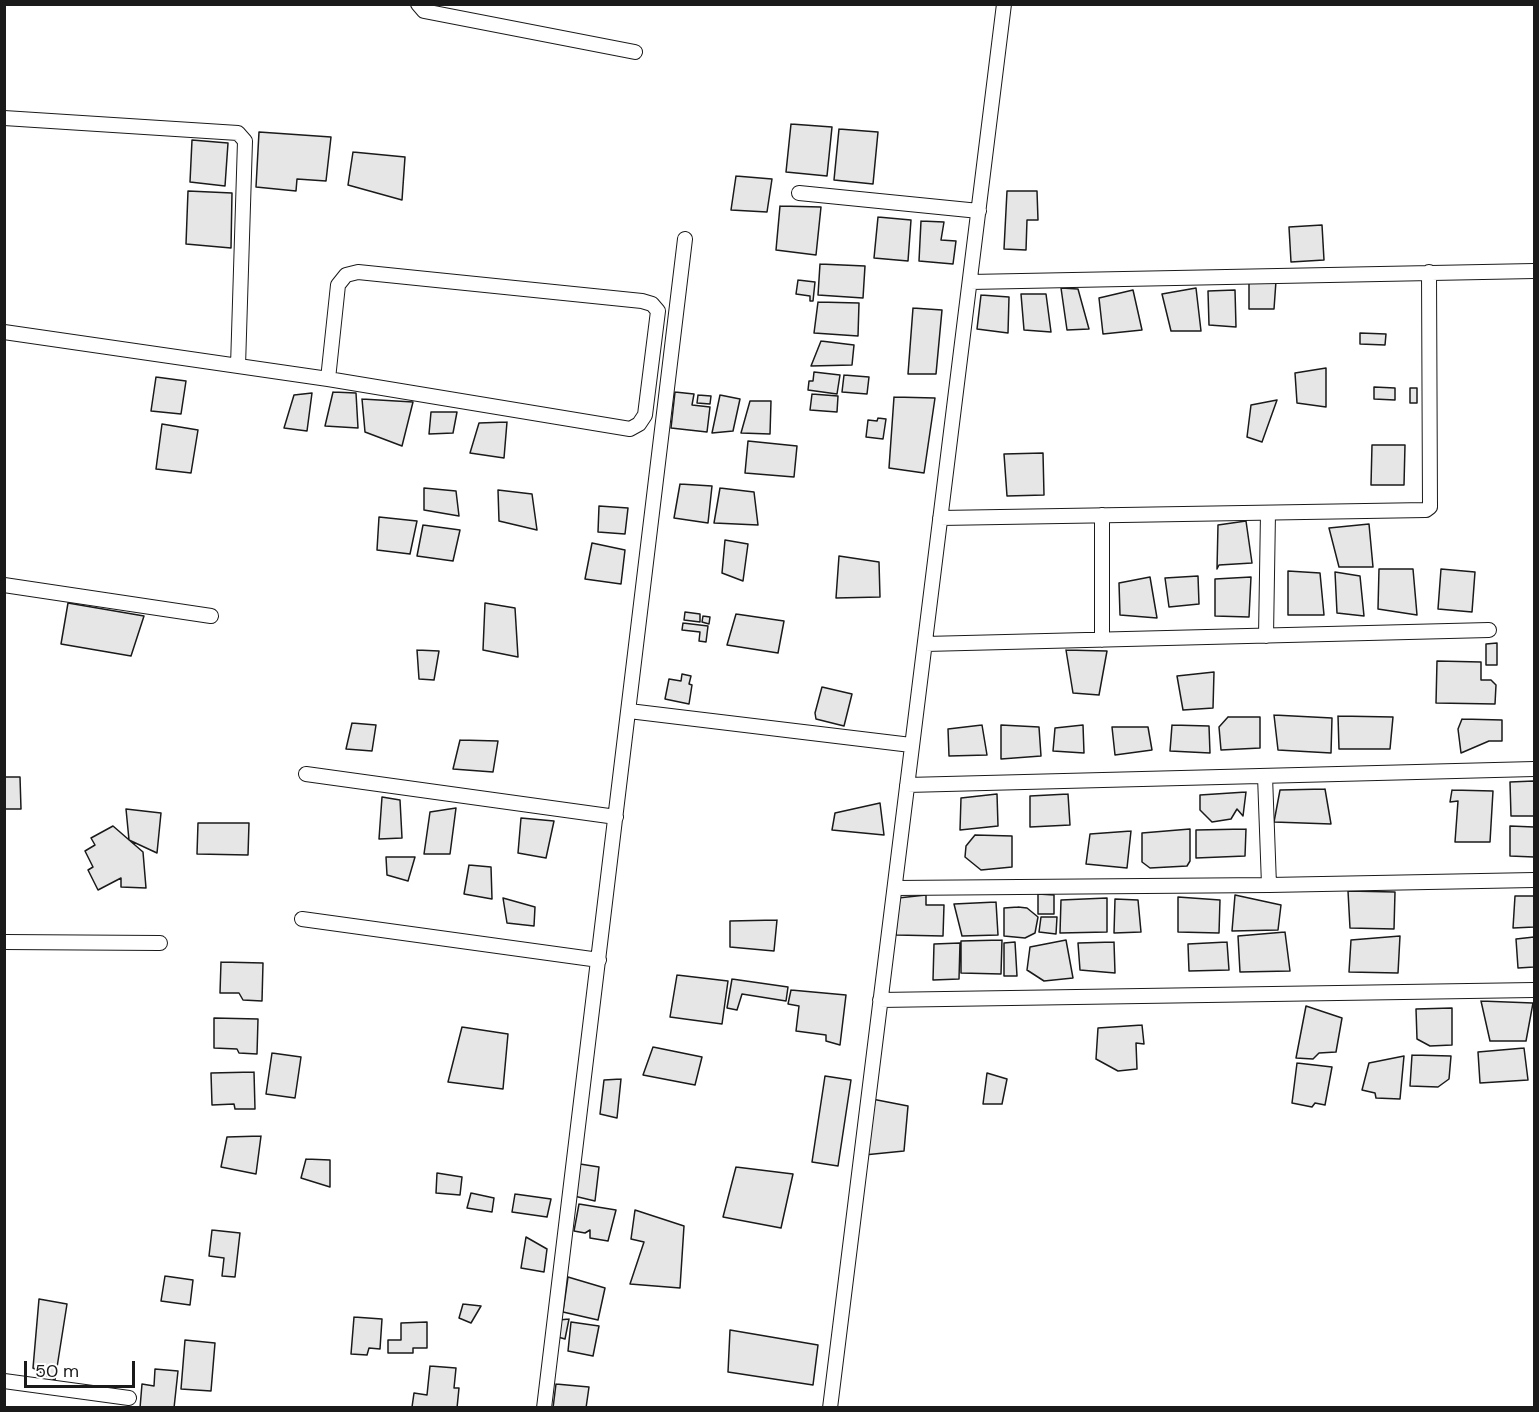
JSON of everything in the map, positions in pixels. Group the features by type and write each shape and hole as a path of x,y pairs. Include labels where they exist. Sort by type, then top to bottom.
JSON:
{"street":[{"path":"418,4 424,11 634,52"},
{"path":"830,1407 1004,4"},
{"path":"4,118 238,133 246,141 238,366"},
{"path":"799,193 979,211"},
{"path":"544,1407 685,238"},
{"path":"970,282 1534,271"},
{"path":"4,333 328,379 630,429 639,424 645,415 658,311 652,304 642,301 358,272 346,275 338,285 328,379"},
{"path":"940,518 1424,511 1430,507 1429,272"},
{"path":"1266,636 1268,513"},
{"path":"1102,515 1102,640"},
{"path":"4,585 211,616"},
{"path":"925,644 1490,630"},
{"path":"629,711 912,745"},
{"path":"907,785 1534,769"},
{"path":"306,774 616,817"},
{"path":"1265,776 1269,885"},
{"path":"895,888 1534,880"},
{"path":"302,919 599,960"},
{"path":"4,942 160,944"},
{"path":"880,1000 1534,990"},
{"path":"4,1381 129,1398"}],"building":[{"path":"791,124 832,127 827,176 786,172"},
{"path":"839,129 878,132 873,184 834,180"},
{"path":"259,132 331,137 326,181 297,179 296,191 256,187"},
{"path":"192,140 228,143 225,186 190,182"},
{"path":"353,152 405,157 402,200 348,185"},
{"path":"736,176 772,179 767,212 731,210"},
{"path":"188,191 232,193 231,248 186,244"},
{"path":"1007,191 1037,191 1038,220 1027,220 1026,250 1004,249"},
{"path":"780,206 821,207 816,255 776,250"},
{"path":"878,217 911,220 908,261 874,258"},
{"path":"921,221 944,222 941,240 956,241 953,264 919,261"},
{"path":"1322,225 1324,260 1291,262 1289,227"},
{"path":"820,264 865,266 863,298 818,295"},
{"path":"798,280 815,282 813,301 810,301 810,296 796,294"},
{"path":"1276,281 1274,309 1249,309 1249,282"},
{"path":"1061,288 1078,289 1089,329 1067,330"},
{"path":"1196,288 1201,331 1171,331 1162,294"},
{"path":"1133,290 1142,330 1103,334 1099,298"},
{"path":"1235,290 1236,327 1209,325 1208,291"},
{"path":"1021,294 1046,294 1051,332 1024,330"},
{"path":"981,295 1009,297 1008,333 977,329"},
{"path":"818,302 859,303 858,336 814,333"},
{"path":"913,308 942,310 936,374 908,374"},
{"path":"1360,333 1386,334 1385,345 1360,344"},
{"path":"821,341 854,345 852,365 811,366"},
{"path":"1326,368 1326,407 1297,403 1295,373"},
{"path":"814,372 840,375 837,394 808,390 809,381 813,381"},
{"path":"844,375 869,377 867,394 842,392"},
{"path":"156,377 186,381 181,414 151,411"},
{"path":"1374,387 1395,388 1395,400 1374,399"},
{"path":"1410,388 1417,388 1417,403 1410,403"},
{"path":"333,392 356,393 358,428 325,426"},
{"path":"675,392 694,394 692,405 710,407 707,432 671,428"},
{"path":"312,393 307,431 284,428 294,395"},
{"path":"812,394 838,396 837,412 810,410"},
{"path":"698,395 711,396 710,404 697,403"},
{"path":"720,395 740,399 733,431 712,433"},
{"path":"894,397 935,398 924,473 889,468"},
{"path":"362,399 413,402 402,446 365,432"},
{"path":"1277,400 1262,442 1247,437 1251,405"},
{"path":"750,401 771,401 770,434 741,433"},
{"path":"431,412 457,412 453,433 429,434"},
{"path":"878,418 886,419 883,439 866,437 868,420 877,421"},
{"path":"507,422 504,458 470,453 479,423"},
{"path":"162,424 198,430 191,473 156,469"},
{"path":"748,441 797,446 794,477 745,473"},
{"path":"1372,445 1405,445 1404,485 1371,485"},
{"path":"1043,453 1044,495 1007,496 1004,454"},
{"path":"680,484 712,486 708,523 674,518"},
{"path":"424,488 456,491 459,516 424,510"},
{"path":"720,488 754,492 758,525 714,523"},
{"path":"498,490 532,494 537,530 499,521"},
{"path":"599,506 628,508 625,534 598,532"},
{"path":"379,517 417,521 410,554 377,550"},
{"path":"1246,521 1252,563 1219,565 1217,569 1218,525"},
{"path":"1369,524 1373,567 1339,567 1329,528"},
{"path":"423,525 460,530 453,561 417,556"},
{"path":"725,540 748,544 743,581 722,573"},
{"path":"592,543 625,550 621,584 585,579"},
{"path":"839,556 879,562 880,597 836,598"},
{"path":"1379,569 1413,569 1417,615 1378,609"},
{"path":"1441,569 1475,572 1472,612 1438,609"},
{"path":"1288,571 1320,573 1324,615 1288,615"},
{"path":"1335,572 1360,576 1364,616 1337,613"},
{"path":"1198,576 1199,604 1169,607 1165,578"},
{"path":"1150,577 1157,618 1120,615 1119,583"},
{"path":"1251,577 1249,617 1215,616 1215,579"},
{"path":"68,603 144,616 131,656 61,644"},
{"path":"485,603 515,608 518,657 483,650"},
{"path":"685,612 700,614 700,622 684,620"},
{"path":"736,614 784,621 778,653 727,645"},
{"path":"703,616 710,617 709,624 702,622"},
{"path":"683,623 708,626 706,642 699,641 700,632 682,630"},
{"path":"1497,643 1497,665 1486,665 1486,644"},
{"path":"417,650 439,651 434,680 419,679"},
{"path":"1066,650 1107,651 1099,695 1073,693"},
{"path":"1437,661 1481,662 1481,680 1491,680 1496,685 1495,704 1436,703"},
{"path":"1214,672 1213,708 1183,710 1177,676"},
{"path":"682,674 691,676 689,704 665,699 669,679 681,681"},
{"path":"822,687 852,694 844,726 816,719 815,713"},
{"path":"1274,715 1332,718 1331,753 1278,750"},
{"path":"1338,716 1393,717 1390,749 1339,749"},
{"path":"1228,717 1260,717 1260,748 1221,750 1219,727"},
{"path":"1462,719 1502,720 1502,741 1489,741 1461,753 1458,729"},
{"path":"352,723 376,725 372,751 346,749"},
{"path":"982,725 987,755 949,756 948,729"},
{"path":"1001,725 1039,727 1041,756 1001,759"},
{"path":"1083,725 1084,753 1053,751 1055,728"},
{"path":"1172,725 1209,726 1210,753 1170,751"},
{"path":"1112,727 1148,727 1152,750 1115,755"},
{"path":"460,740 498,741 493,772 453,769"},
{"path":"4,777 20,777 21,809 4,809"},
{"path":"1534,781 1534,816 1511,816 1510,782"},
{"path":"1325,789 1331,824 1274,822 1280,790"},
{"path":"1452,790 1493,791 1490,842 1455,842 1458,801 1450,802"},
{"path":"1246,792 1243,816 1237,809 1231,819 1212,822 1200,810 1200,795"},
{"path":"997,794 998,826 960,830 961,798"},
{"path":"1068,794 1070,825 1030,827 1030,796"},
{"path":"382,797 400,800 402,838 379,839"},
{"path":"880,803 884,835 832,830 835,813"},
{"path":"456,808 450,854 424,854 430,812"},
{"path":"126,809 161,813 157,853 129,840"},
{"path":"521,818 554,821 546,858 518,853"},
{"path":"198,823 249,823 248,855 197,854"},
{"path":"113,826 143,852 146,888 121,887 121,878 98,890 88,870 93,867 85,851 95,845 91,838"},
{"path":"1510,826 1534,827 1534,857 1510,856"},
{"path":"1190,829 1190,861 1187,866 1150,868 1142,862 1142,833"},
{"path":"1246,829 1245,856 1196,858 1196,830"},
{"path":"1131,831 1127,868 1086,864 1090,834"},
{"path":"975,835 1012,836 1012,867 981,870 965,857 966,846"},
{"path":"386,857 415,857 408,881 387,875"},
{"path":"469,865 491,867 492,899 464,894"},
{"path":"1348,891 1395,892 1394,929 1350,928"},
{"path":"1038,894 1054,895 1054,914 1038,914"},
{"path":"926,895 926,905 944,905 943,936 896,935 898,898"},
{"path":"1235,895 1281,905 1278,930 1232,931"},
{"path":"1515,896 1534,896 1534,927 1513,928"},
{"path":"1178,897 1220,900 1219,933 1178,932"},
{"path":"503,898 535,907 534,926 507,923"},
{"path":"1107,898 1107,932 1060,933 1061,900"},
{"path":"1115,899 1138,900 1141,932 1114,933"},
{"path":"996,902 998,935 962,936 954,904"},
{"path":"1004,908 1027,908 1038,917 1035,933 1025,938 1004,936"},
{"path":"1041,917 1057,917 1056,934 1039,932"},
{"path":"777,920 774,951 730,947 730,921"},
{"path":"1285,932 1290,971 1240,972 1238,936"},
{"path":"1400,936 1398,973 1349,972 1351,940"},
{"path":"1534,937 1534,967 1518,968 1516,939"},
{"path":"1002,940 1001,974 961,973 961,941"},
{"path":"1066,940 1073,978 1044,981 1027,970 1030,947"},
{"path":"1015,942 1017,976 1004,976 1004,943"},
{"path":"1114,942 1115,973 1080,970 1078,943"},
{"path":"1227,942 1229,970 1189,971 1188,944"},
{"path":"960,943 959,979 933,980 934,944"},
{"path":"221,962 263,963 262,1001 243,1000 239,993 220,993"},
{"path":"677,975 728,981 722,1024 670,1017"},
{"path":"732,979 788,987 786,1001 742,994 737,1010 727,1008"},
{"path":"791,990 846,995 840,1045 826,1041 826,1035 796,1031 799,1006 788,1004"},
{"path":"1481,1001 1533,1003 1526,1041 1490,1041"},
{"path":"1306,1006 1342,1018 1336,1052 1319,1053 1313,1059 1296,1058"},
{"path":"1452,1008 1452,1045 1430,1046 1417,1039 1416,1009"},
{"path":"214,1018 258,1019 257,1054 239,1053 237,1049 214,1048"},
{"path":"1142,1025 1144,1044 1136,1043 1137,1069 1118,1071 1096,1059 1098,1028"},
{"path":"462,1027 508,1034 503,1089 448,1082"},
{"path":"653,1047 702,1057 695,1085 643,1075"},
{"path":"1524,1048 1528,1080 1480,1083 1478,1052"},
{"path":"272,1053 301,1057 295,1098 266,1094"},
{"path":"1412,1055 1451,1056 1449,1079 1438,1087 1410,1086"},
{"path":"1404,1056 1400,1099 1376,1098 1375,1093 1362,1090 1369,1063"},
{"path":"1297,1063 1332,1067 1325,1105 1315,1103 1312,1107 1292,1103"},
{"path":"254,1072 255,1109 235,1109 234,1104 212,1105 211,1073"},
{"path":"987,1073 1007,1079 1002,1104 983,1104"},
{"path":"825,1076 851,1080 838,1166 812,1162"},
{"path":"621,1079 617,1118 600,1114 604,1080"},
{"path":"872,1099 908,1106 904,1151 864,1155"},
{"path":"261,1136 256,1174 221,1167 227,1137"},
{"path":"306,1159 330,1160 330,1187 301,1178"},
{"path":"580,1164 599,1167 595,1201 574,1196"},
{"path":"736,1167 793,1174 781,1228 723,1217"},
{"path":"437,1173 462,1177 460,1195 436,1193"},
{"path":"471,1193 494,1198 492,1212 467,1208"},
{"path":"515,1194 551,1199 547,1217 512,1212"},
{"path":"579,1204 616,1210 608,1241 590,1238 590,1230 585,1233 574,1231"},
{"path":"635,1210 684,1226 680,1288 630,1284 644,1242 631,1239"},
{"path":"212,1230 240,1233 235,1277 222,1276 224,1258 209,1256"},
{"path":"526,1237 547,1249 544,1272 521,1268"},
{"path":"165,1276 193,1280 190,1305 161,1301"},
{"path":"568,1277 605,1288 598,1320 563,1312"},
{"path":"39,1299 67,1304 55,1380 33,1368"},
{"path":"463,1304 481,1306 471,1323 459,1318"},
{"path":"354,1317 382,1319 380,1349 369,1348 367,1355 351,1354"},
{"path":"569,1319 565,1339 558,1337 559,1320"},
{"path":"427,1322 427,1348 413,1348 413,1353 388,1353 388,1340 401,1340 401,1323"},
{"path":"571,1322 599,1326 593,1356 568,1351"},
{"path":"730,1330 818,1345 813,1385 728,1372"},
{"path":"185,1340 215,1343 211,1391 181,1389"},
{"path":"430,1366 456,1368 454,1388 459,1388 457,1408 412,1407 414,1393 427,1395"},
{"path":"155,1369 178,1371 174,1408 140,1408 142,1384 154,1386"},
{"path":"556,1384 589,1387 586,1408 553,1408"}]}
